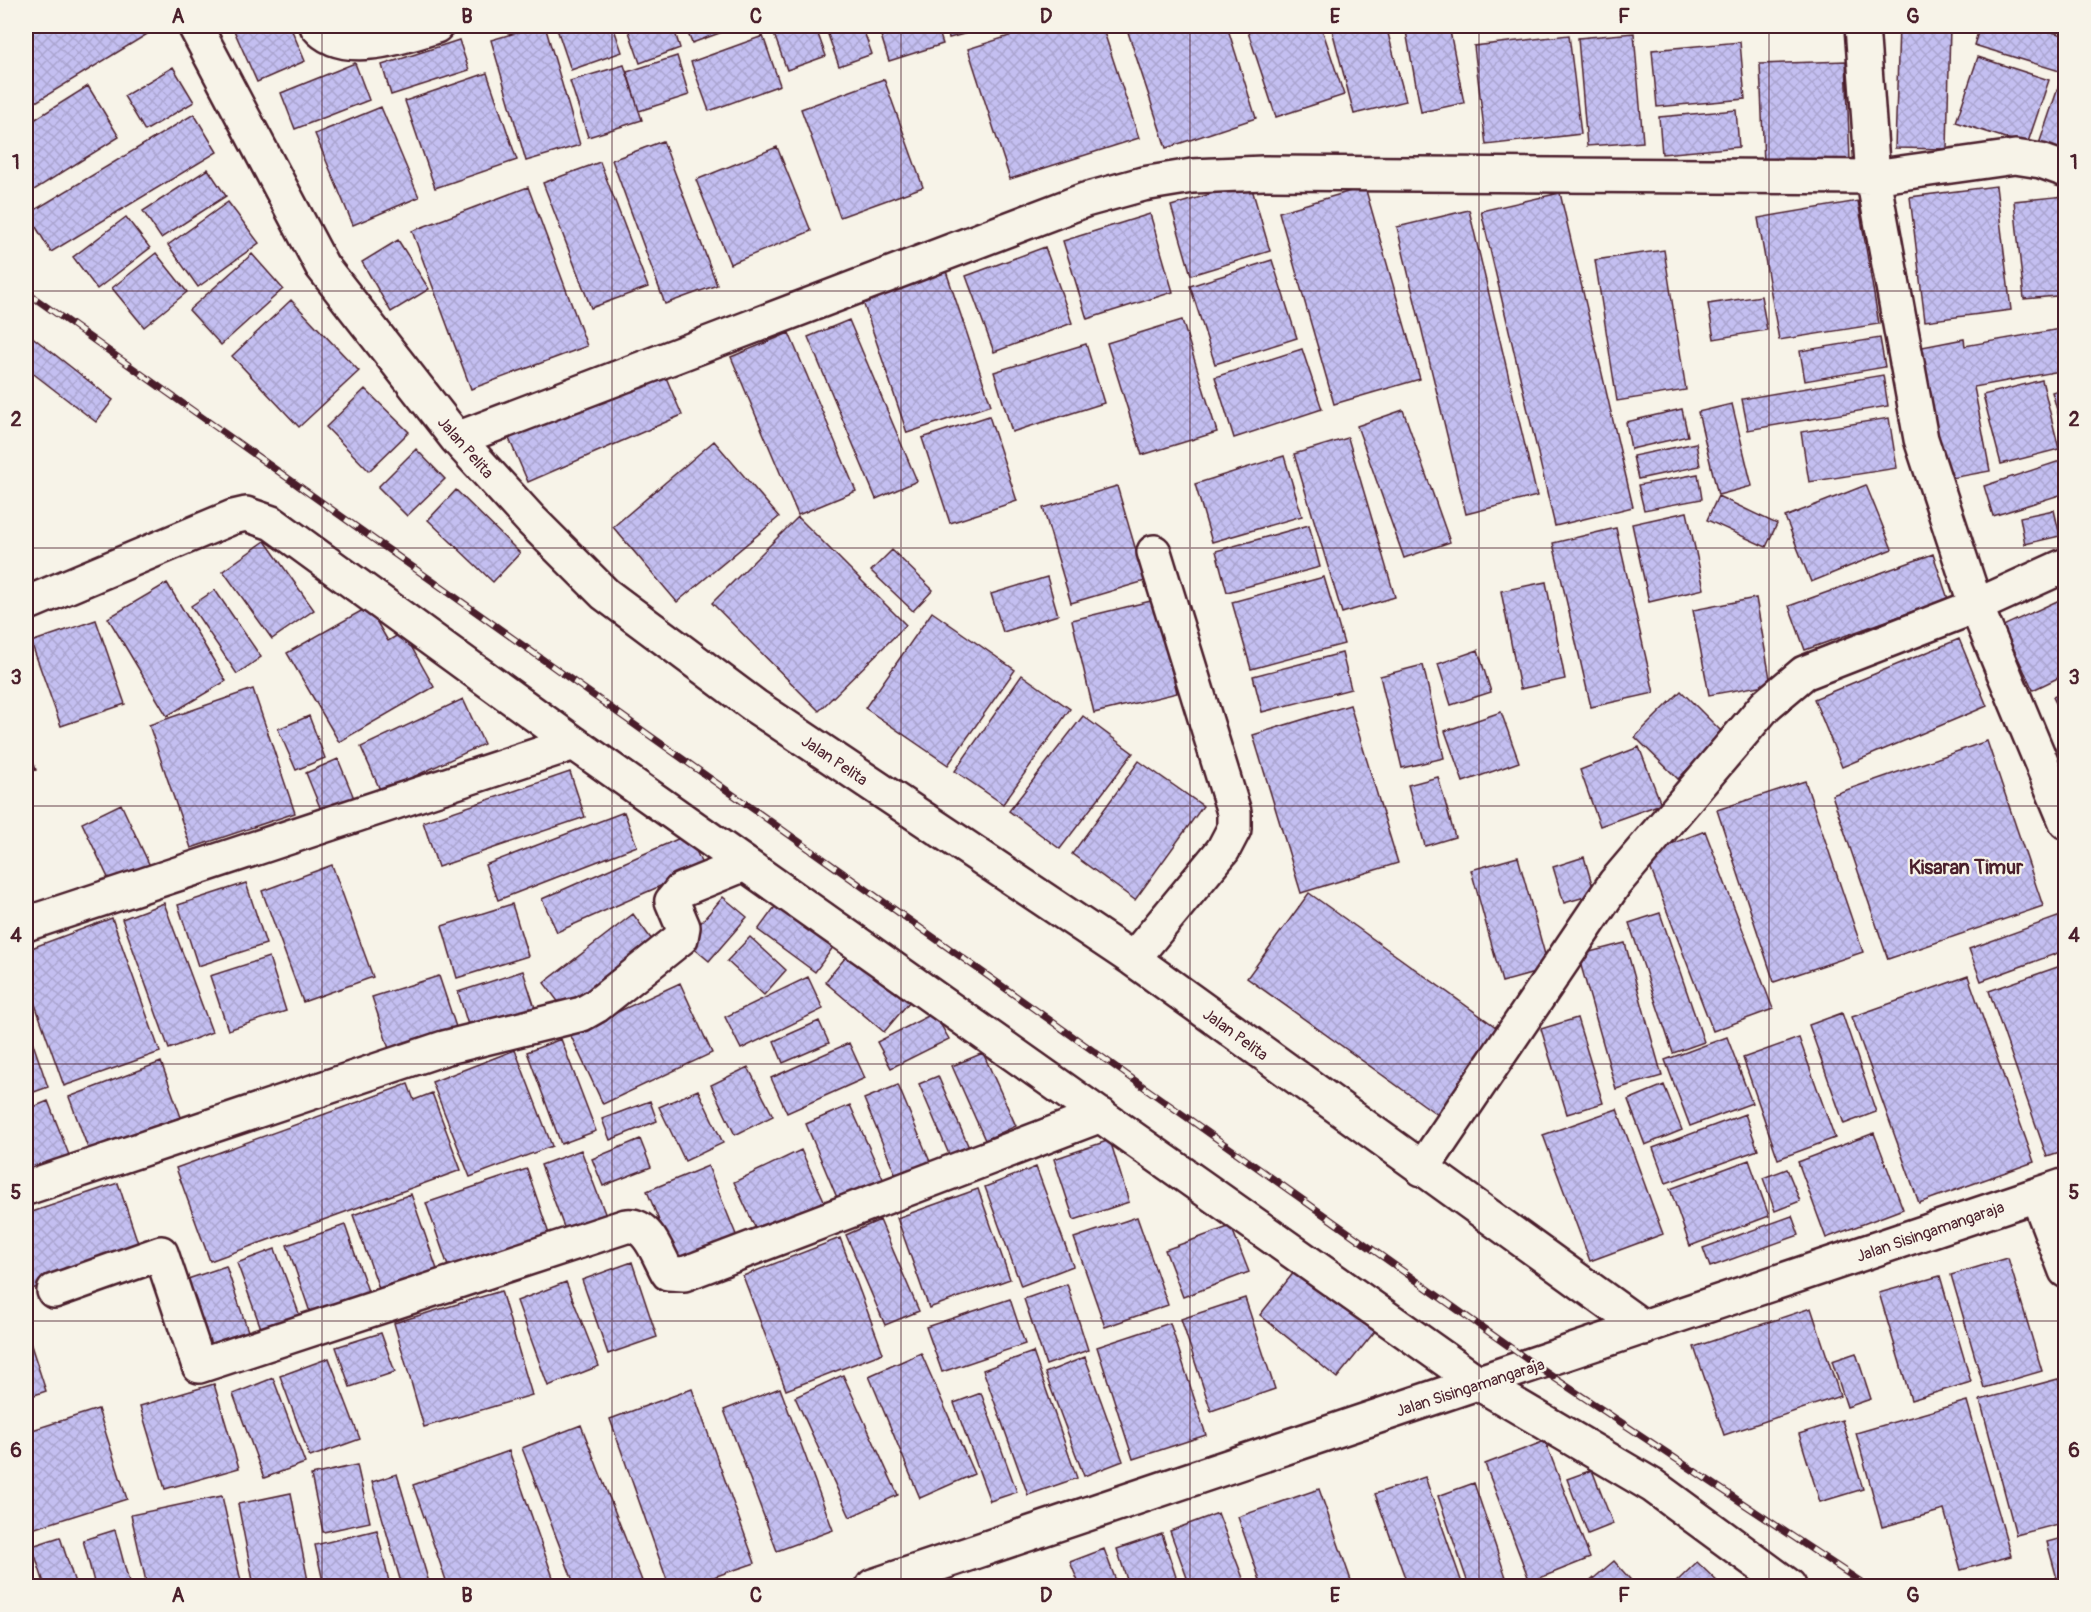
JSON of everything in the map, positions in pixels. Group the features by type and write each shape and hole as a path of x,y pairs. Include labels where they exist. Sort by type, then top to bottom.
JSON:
{"street":[{"name":"Jalan Pelita","path":"195,26 322,266 457,439 531,520 605,594 754,706 1133,959 1644,1328"},
{"path":"317,26 322,32 357,45 406,36 436,26"},
{"path":"1862,26 1873,177 1921,439 1976,606 2066,822"},
{"path":"457,439 1085,200 1143,184 1192,176 1264,173 1873,177 2015,157 2041,161 2066,170"},
{"path":"26,604 233,517 246,514 272,523 574,743 1480,1384 1653,1486 1789,1587"},
{"path":"1133,959 1223,850 1234,829 1234,812 1154,552"},
{"path":"1422,1169 1615,883 1766,705 1804,673 1976,606 2066,565"},
{"path":"26,924 574,743"},
{"path":"26,1188 444,1048 582,1014 596,1006 681,938 683,927 672,901 681,890 745,864"},
{"path":"54,1291 161,1253 199,1366 626,1226 636,1225 643,1229 668,1273 684,1274 1101,1115"},
{"path":"2051,1190 2066,1271"},
{"name":"Jalan Sisingamangaraja","path":"873,1587 2051,1190"}],"building":[{"path":"26,26 144,26 149,33 31,105 26,95"},
{"path":"232,26 290,26 305,61 257,82"},
{"path":"545,26 580,145 526,161 491,40"},
{"path":"556,26 613,26 622,52 571,70"},
{"path":"627,26 673,26 680,48 640,63"},
{"path":"685,26 739,26 692,43"},
{"path":"771,26 815,26 826,56 787,70"},
{"path":"825,26 862,26 872,54 839,66"},
{"path":"878,26 937,26 943,44 889,61"},
{"path":"946,26 993,26 949,38"},
{"path":"1041,26 1102,26 1139,138 1010,179 968,49"},
{"path":"1126,26 1227,26 1256,118 1166,148"},
{"path":"1246,26 1321,26 1344,95 1276,117"},
{"path":"1331,26 1386,26 1406,101 1354,114"},
{"path":"1405,26 1449,26 1464,103 1421,112"},
{"path":"1899,26 1950,26 1947,149 1895,148"},
{"path":"1980,26 2031,26 2066,36 2066,73 1974,45"},
{"path":"1634,33 1643,142 1587,146 1578,38"},
{"path":"1569,35 1581,134 1486,145 1474,46"},
{"path":"763,36 780,85 709,111 691,62"},
{"path":"459,40 469,70 391,95 382,65"},
{"path":"1740,42 1745,99 1657,107 1652,50"},
{"path":"677,56 689,95 639,111 627,72"},
{"path":"1978,57 2049,80 2027,145 1956,122"},
{"path":"1846,61 1850,160 1764,164 1760,64"},
{"path":"355,63 369,100 295,129 281,93"},
{"path":"624,65 642,120 588,137 570,81"},
{"path":"173,67 194,102 145,131 124,96"},
{"path":"487,73 517,160 435,188 405,101"},
{"path":"884,79 923,187 840,217 801,109"},
{"path":"2059,85 2066,87 2066,159 2037,150"},
{"path":"88,86 119,137 26,195 26,125"},
{"path":"381,107 419,197 353,225 315,134"},
{"path":"1736,110 1739,147 1662,154 1659,117"},
{"path":"194,114 217,152 51,252 28,214"},
{"path":"663,141 717,285 665,304 612,160"},
{"path":"777,147 811,231 730,264 696,180"},
{"path":"600,162 648,287 591,308 543,183"},
{"path":"208,169 226,196 161,238 143,211"},
{"path":"1250,182 1270,251 1191,275 1171,206"},
{"path":"1996,186 2011,310 1925,321 1910,197"},
{"path":"528,187 587,346 471,389 412,231"},
{"path":"1365,187 1420,379 1334,404 1279,212"},
{"path":"1560,193 1633,507 1555,526 1481,211"},
{"path":"2065,196 2066,295 2024,299 2014,201"},
{"path":"1858,201 1879,324 1779,340 1758,218"},
{"path":"228,202 259,243 198,287 168,245"},
{"path":"1469,210 1537,496 1466,514 1397,227"},
{"path":"1150,214 1173,292 1087,319 1063,241"},
{"path":"126,217 150,248 97,289 73,257"},
{"path":"398,240 429,289 391,312 362,262"},
{"path":"1045,247 1072,323 994,352 966,276"},
{"path":"1664,250 1686,390 1617,401 1595,260"},
{"path":"156,253 187,292 144,327 112,288"},
{"path":"252,254 283,289 221,345 189,310"},
{"path":"1272,260 1297,338 1215,364 1190,286"},
{"path":"946,271 991,405 907,433 862,299"},
{"path":"1761,296 1767,330 1714,339 1708,304"},
{"path":"291,300 359,371 299,427 232,356"},
{"path":"849,320 917,481 876,499 808,337"},
{"path":"1182,320 1217,432 1142,455 1107,343"},
{"path":"2066,328 2066,370 1974,387 1990,471 1941,480 1917,348 1964,339 1965,346"},
{"path":"26,332 113,400 96,422 26,368"},
{"path":"789,333 856,491 798,515 731,357"},
{"path":"1880,338 1885,367 1805,381 1800,351"},
{"path":"1086,344 1104,403 1012,432 994,372"},
{"path":"1302,349 1322,409 1234,438 1215,377"},
{"path":"662,368 682,415 528,482 507,434"},
{"path":"1883,375 1888,406 1748,430 1742,399"},
{"path":"2042,380 2059,449 2001,464 1983,395"},
{"path":"2066,388 2066,438 2065,438 2052,392"},
{"path":"365,389 409,432 369,471 326,427"},
{"path":"1732,404 1752,486 1718,495 1698,412"},
{"path":"1682,409 1688,436 1631,449 1626,422"},
{"path":"1403,410 1450,542 1404,558 1357,426"},
{"path":"989,416 1017,501 950,523 922,438"},
{"path":"1889,418 1897,468 1809,482 1801,432"},
{"path":"1348,438 1395,597 1342,613 1294,454"},
{"path":"714,441 779,517 677,602 613,527"},
{"path":"1696,443 1700,466 1638,479 1633,456"},
{"path":"416,449 445,479 407,516 378,487"},
{"path":"1284,456 1302,516 1212,542 1195,484"},
{"path":"2066,459 2066,493 1993,516 1984,486"},
{"path":"1698,474 1702,499 1644,510 1638,485"},
{"path":"1866,485 1892,549 1811,582 1785,517"},
{"path":"1117,486 1145,581 1071,603 1043,508"},
{"path":"456,490 520,553 493,582 428,520"},
{"path":"1718,496 1777,524 1766,547 1707,520"},
{"path":"2054,510 2060,536 2025,544 2020,517"},
{"path":"1687,512 1704,589 1649,602 1632,524"},
{"path":"2066,513 2066,528 2060,515"},
{"path":"798,517 906,625 819,711 712,603"},
{"path":"1309,525 1320,567 1227,592 1216,551"},
{"path":"1616,528 1654,693 1591,707 1553,543"},
{"path":"265,541 314,610 272,639 223,571"},
{"path":"892,550 933,590 913,611 871,571"},
{"path":"1933,554 1948,599 1805,650 1789,606"},
{"path":"1047,577 1058,615 1003,632 991,594"},
{"path":"1324,577 1344,644 1251,669 1232,602"},
{"path":"1546,582 1565,679 1520,689 1501,591"},
{"path":"167,583 226,681 167,716 108,618"},
{"path":"215,590 261,657 237,674 191,606"},
{"path":"2066,597 2066,674 2033,690 2003,626"},
{"path":"1756,598 1771,684 1709,695 1693,610"},
{"path":"1155,600 1177,693 1094,713 1072,620"},
{"path":"368,607 388,641 403,632 434,687 339,742 287,653"},
{"path":"932,612 1015,670 948,765 865,708"},
{"path":"96,620 125,704 61,726 31,642"},
{"path":"1959,639 1987,706 1842,767 1814,699"},
{"path":"1478,650 1491,692 1451,705 1438,664"},
{"path":"1342,653 1351,689 1262,712 1253,676"},
{"path":"1423,665 1444,758 1402,768 1380,676"},
{"path":"1022,675 1070,709 1003,804 955,771"},
{"path":"253,689 295,813 191,848 149,725"},
{"path":"1681,691 1723,733 1678,779 1635,737"},
{"path":"2066,691 2066,723 2053,697"},
{"path":"463,699 484,744 381,792 361,747"},
{"path":"1350,705 1398,863 1301,893 1253,735"},
{"path":"1501,712 1519,762 1463,782 1445,731"},
{"path":"309,716 325,758 296,770 278,729"},
{"path":"1083,716 1133,753 1060,849 1009,811"},
{"path":"26,741 36,770 26,773"},
{"path":"1987,741 2043,906 1888,959 1832,795"},
{"path":"1639,747 1661,804 1600,826 1580,770"},
{"path":"338,759 356,803 324,817 306,773"},
{"path":"1139,761 1203,806 1135,900 1072,854"},
{"path":"570,772 585,817 438,867 423,822"},
{"path":"1438,777 1455,837 1425,846 1408,785"},
{"path":"1805,781 1863,952 1774,982 1717,810"},
{"path":"121,804 150,866 111,884 82,823"},
{"path":"624,812 637,846 498,900 485,865"},
{"path":"1705,831 1773,1009 1713,1031 1645,854"},
{"path":"689,834 703,867 557,932 542,899"},
{"path":"1518,857 1549,969 1502,982 1471,870"},
{"path":"1584,857 1595,894 1564,903 1553,867"},
{"path":"332,865 373,977 303,1002 262,891"},
{"path":"246,883 266,944 198,966 178,905"},
{"path":"1309,893 1500,1030 1438,1115 1247,978"},
{"path":"723,897 747,917 709,961 685,941"},
{"path":"164,903 212,1032 169,1049 122,919"},
{"path":"512,904 528,956 457,978 442,926"},
{"path":"777,904 834,946 815,972 758,930"},
{"path":"1660,913 1704,1042 1673,1053 1629,923"},
{"path":"633,914 655,944 566,1012 544,983"},
{"path":"2066,914 2066,950 1981,981 1969,949"},
{"path":"112,918 160,1052 64,1086 26,979 26,950"},
{"path":"750,937 786,970 764,995 727,961"},
{"path":"1625,943 1662,1076 1616,1089 1578,955"},
{"path":"851,951 910,1001 884,1032 825,982"},
{"path":"269,957 286,1011 228,1030 210,976"},
{"path":"2066,964 2066,1151 2047,1157 1989,991"},
{"path":"523,971 537,1014 471,1035 458,992"},
{"path":"439,976 459,1036 392,1058 372,997"},
{"path":"1968,976 2034,1162 1919,1203 1852,1017"},
{"path":"808,977 823,1009 741,1049 725,1017"},
{"path":"680,983 712,1053 603,1104 570,1034"},
{"path":"934,1013 949,1039 891,1068 877,1042"},
{"path":"1842,1013 1876,1112 1844,1124 1809,1025"},
{"path":"1577,1018 1603,1103 1567,1114 1541,1029"},
{"path":"819,1021 829,1043 783,1063 774,1041"},
{"path":"30,1035 48,1087 26,1095 26,1036"},
{"path":"1727,1037 1752,1103 1690,1126 1665,1060"},
{"path":"1799,1038 1835,1138 1778,1159 1743,1058"},
{"path":"561,1039 596,1131 561,1144 527,1052"},
{"path":"849,1043 865,1078 787,1113 771,1078"},
{"path":"515,1050 552,1146 470,1177 432,1082"},
{"path":"983,1053 1016,1126 985,1140 952,1066"},
{"path":"161,1062 181,1117 89,1151 69,1097"},
{"path":"748,1067 773,1116 735,1135 711,1085"},
{"path":"938,1076 970,1150 951,1159 919,1084"},
{"path":"408,1084 414,1100 432,1093 461,1170 210,1261 176,1168"},
{"path":"898,1085 931,1164 897,1178 864,1099"},
{"path":"1664,1085 1682,1130 1645,1145 1628,1100"},
{"path":"698,1090 723,1143 685,1161 659,1107"},
{"path":"48,1101 69,1155 26,1172 26,1110"},
{"path":"650,1101 657,1121 610,1140 602,1119"},
{"path":"850,1105 884,1181 838,1200 806,1124"},
{"path":"1617,1109 1663,1234 1590,1261 1543,1135"},
{"path":"1745,1114 1758,1150 1666,1183 1653,1148"},
{"path":"1874,1133 1903,1209 1826,1238 1798,1162"},
{"path":"640,1139 651,1167 603,1186 592,1159"},
{"path":"1110,1140 1129,1202 1074,1220 1054,1159"},
{"path":"581,1150 606,1216 565,1230 541,1165"},
{"path":"801,1150 827,1207 760,1238 734,1182"},
{"path":"1749,1160 1769,1216 1690,1246 1670,1189"},
{"path":"708,1166 737,1237 676,1262 647,1191"},
{"path":"1036,1167 1073,1266 1021,1286 985,1187"},
{"path":"527,1169 550,1237 450,1272 426,1203"},
{"path":"1787,1169 1800,1201 1775,1211 1763,1178"},
{"path":"118,1183 141,1252 26,1291 26,1214"},
{"path":"978,1189 1010,1279 929,1308 897,1218"},
{"path":"411,1194 439,1275 381,1294 353,1215"},
{"path":"1792,1216 1799,1235 1710,1267 1703,1248"},
{"path":"1137,1217 1168,1305 1105,1327 1074,1238"},
{"path":"880,1220 919,1311 885,1325 846,1235"},
{"path":"345,1225 371,1300 313,1321 287,1245"},
{"path":"1231,1226 1249,1272 1183,1297 1165,1250"},
{"path":"840,1238 883,1353 786,1390 743,1276"},
{"path":"275,1249 303,1324 265,1339 237,1263"},
{"path":"2008,1258 2042,1371 1984,1388 1951,1275"},
{"path":"632,1262 657,1337 608,1354 582,1280"},
{"path":"226,1266 250,1337 203,1352 179,1282"},
{"path":"1298,1267 1376,1330 1337,1378 1260,1315"},
{"path":"1940,1276 1971,1382 1911,1400 1879,1293"},
{"path":"566,1282 599,1366 548,1386 517,1301"},
{"path":"1067,1284 1088,1350 1046,1365 1024,1299"},
{"path":"501,1291 532,1395 424,1427 394,1323"},
{"path":"1245,1298 1275,1389 1211,1411 1181,1319"},
{"path":"1010,1299 1025,1344 942,1372 926,1327"},
{"path":"1811,1308 1840,1396 1724,1435 1694,1347"},
{"path":"1170,1323 1206,1435 1133,1459 1097,1347"},
{"path":"26,1330 46,1391 26,1398"},
{"path":"381,1333 395,1372 350,1387 336,1347"},
{"path":"1033,1352 1077,1478 1028,1495 983,1370"},
{"path":"921,1353 974,1474 920,1498 869,1376"},
{"path":"1856,1353 1871,1399 1847,1407 1832,1361"},
{"path":"1085,1357 1123,1461 1084,1476 1045,1373"},
{"path":"329,1358 360,1439 310,1457 280,1376"},
{"path":"843,1375 898,1495 850,1517 795,1397"},
{"path":"273,1378 305,1463 264,1478 233,1394"},
{"path":"2058,1379 2066,1407 2066,1522 2016,1535 1980,1400"},
{"path":"214,1384 239,1468 165,1489 140,1406"},
{"path":"780,1388 833,1530 777,1551 724,1410"},
{"path":"692,1389 755,1563 687,1586 669,1586 610,1419"},
{"path":"981,1393 1017,1492 990,1501 954,1403"},
{"path":"1967,1401 2011,1556 1961,1570 1944,1510 1882,1527 1856,1433"},
{"path":"98,1409 127,1499 26,1531 26,1432"},
{"path":"1842,1420 1863,1489 1820,1502 1799,1434"},
{"path":"581,1425 644,1586 575,1586 522,1448"},
{"path":"1545,1441 1590,1558 1530,1582 1485,1464"},
{"path":"509,1451 556,1586 448,1586 413,1485"},
{"path":"357,1465 370,1522 323,1532 311,1475"},
{"path":"1592,1470 1613,1524 1588,1534 1567,1479"},
{"path":"397,1474 430,1586 402,1586 372,1482"},
{"path":"1425,1477 1463,1586 1408,1586 1375,1494"},
{"path":"1474,1483 1509,1586 1469,1586 1438,1496"},
{"path":"1319,1489 1353,1586 1262,1586 1238,1517"},
{"path":"291,1493 309,1586 254,1586 238,1504"},
{"path":"222,1496 242,1586 147,1586 131,1515"},
{"path":"1218,1513 1246,1586 1190,1586 1170,1531"},
{"path":"115,1530 130,1586 95,1586 83,1540"},
{"path":"377,1530 390,1586 324,1586 315,1545"},
{"path":"1162,1534 1179,1586 1129,1586 1117,1549"},
{"path":"60,1537 76,1586 45,1586 32,1546"},
{"path":"2066,1537 2066,1586 2059,1586 2047,1542"},
{"path":"1104,1549 1118,1586 1080,1586 1070,1562"},
{"path":"1614,1561 1636,1586 1589,1586 1587,1584"},
{"path":"1697,1562 1722,1586 1672,1586"}],"railway":[{"path":"26,292 1535,1365 1867,1586"}],"district":[{"name":"Kisaran Timur","path":"1966,867"}]}
